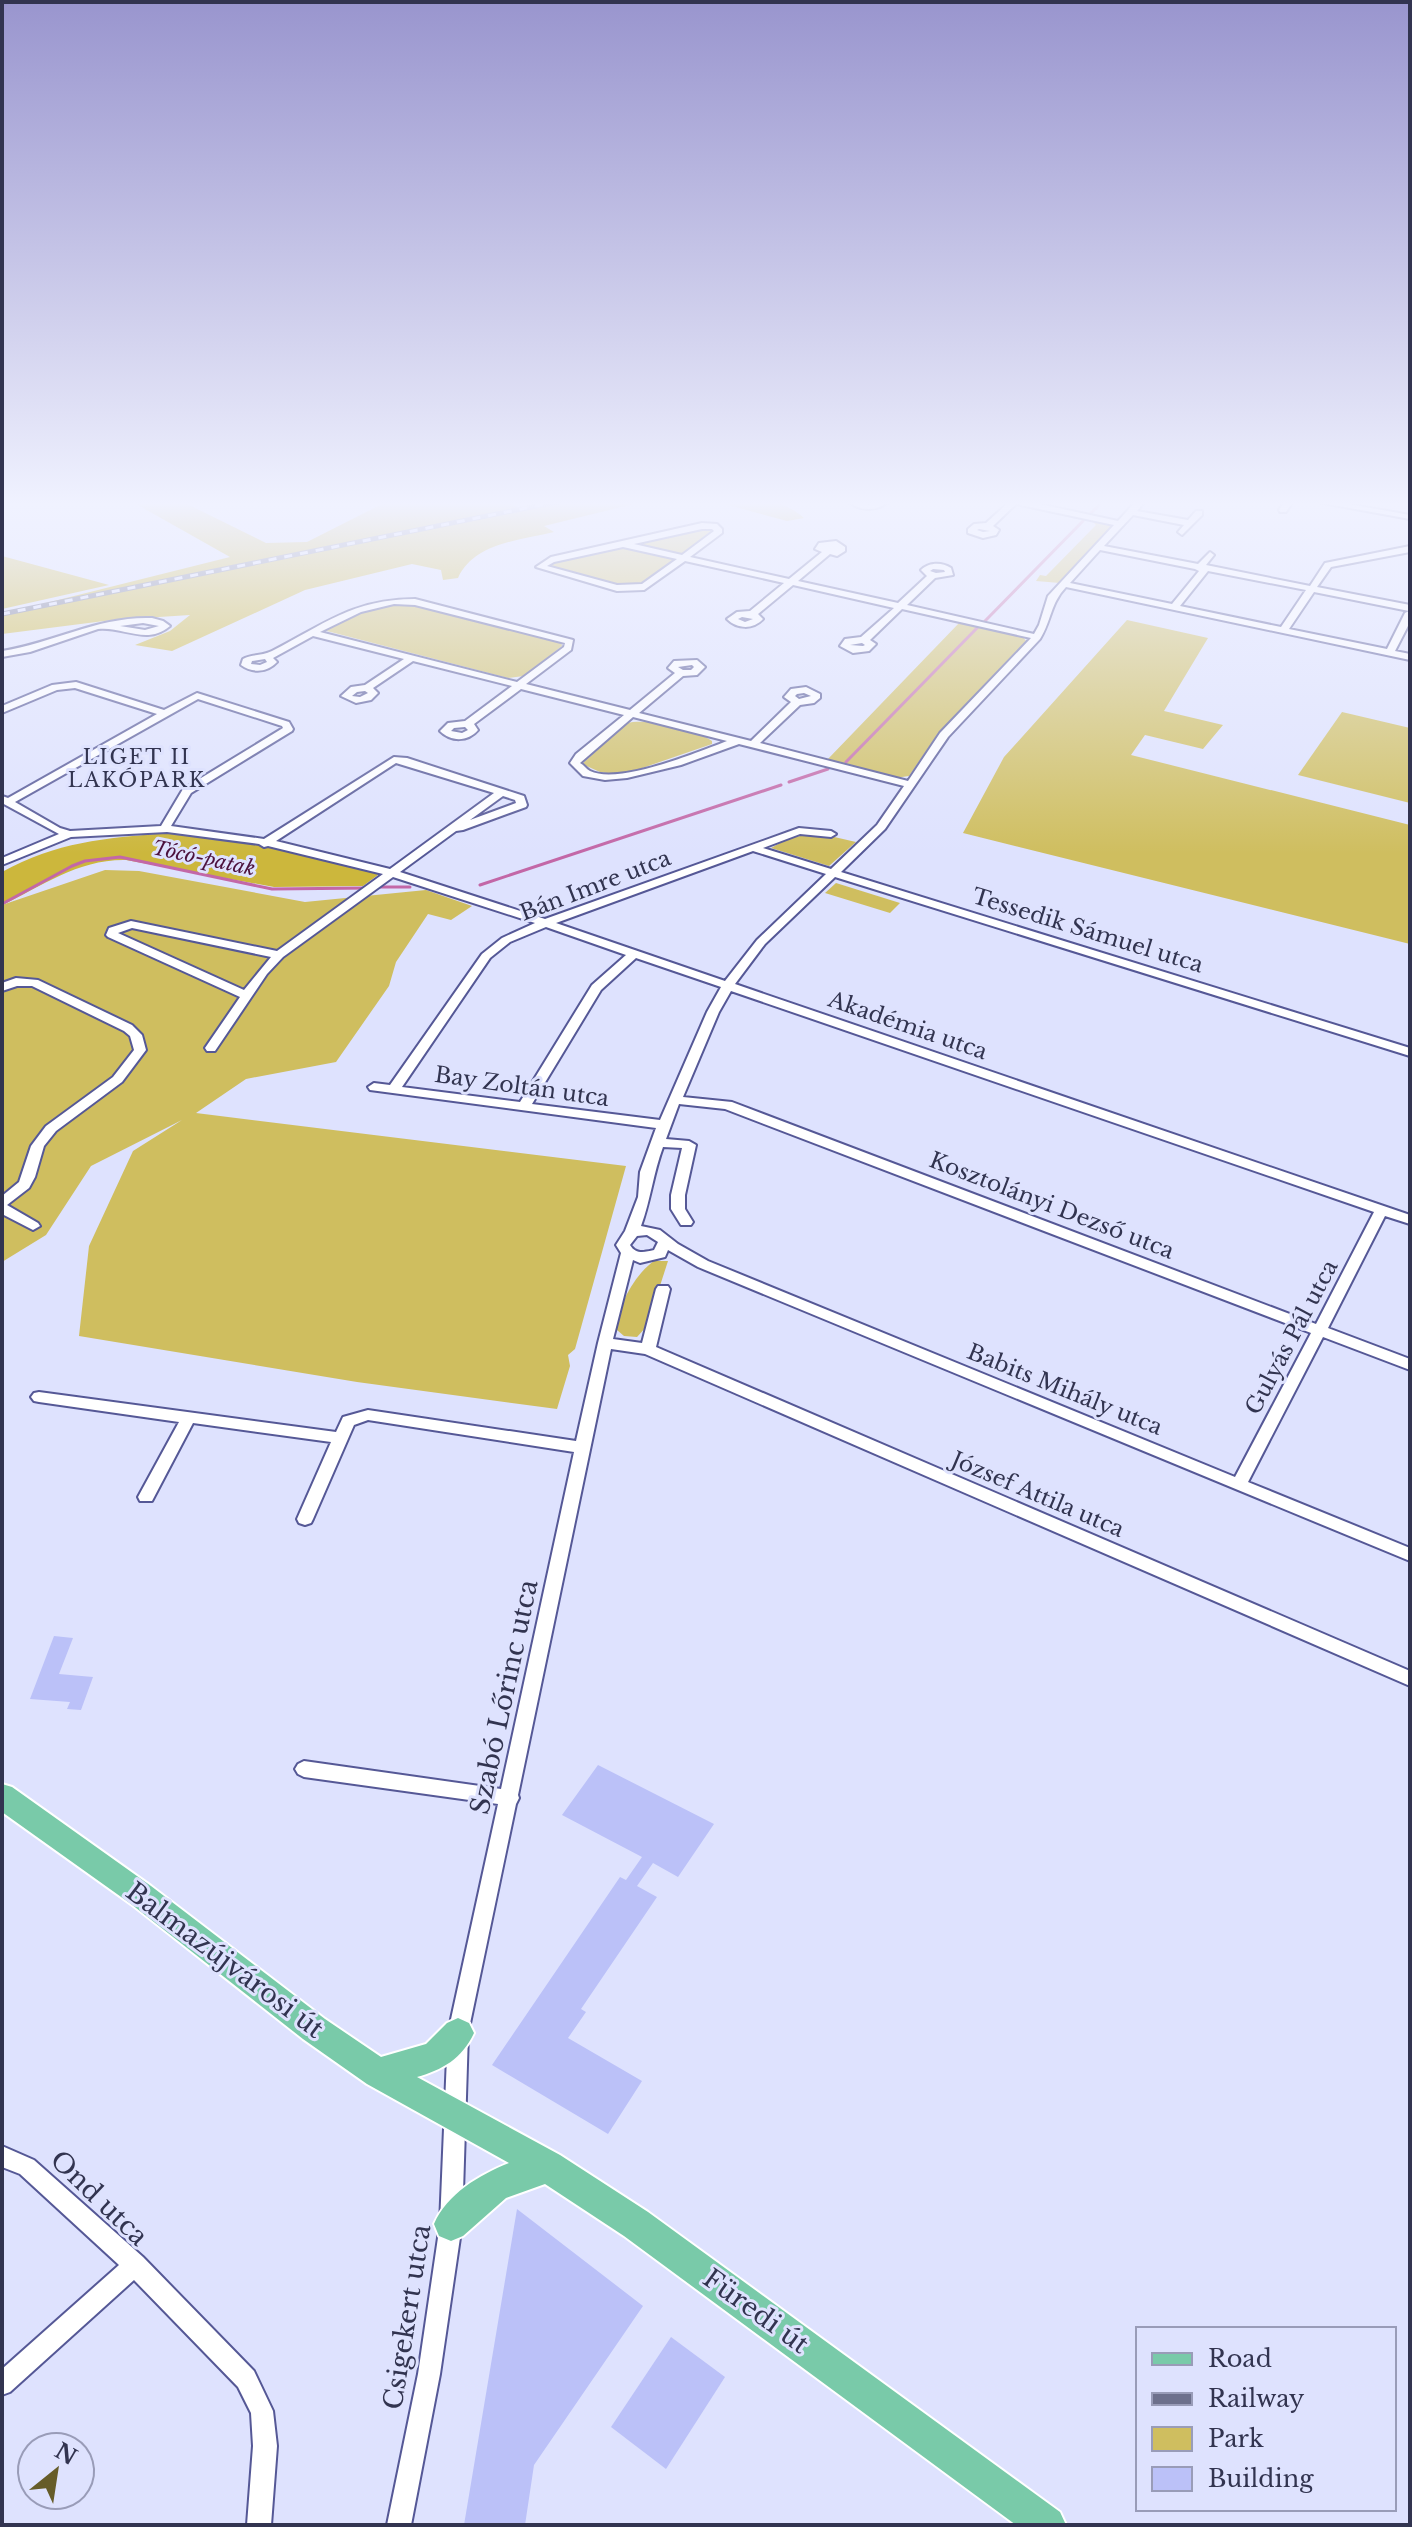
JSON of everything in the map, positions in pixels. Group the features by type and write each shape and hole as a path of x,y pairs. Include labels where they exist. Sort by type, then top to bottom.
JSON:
{"main road":[{"name":"Balmazújvárosi út","path":"2,1796 141,1895 314,2029 378,2073 453,2115"},
{"path":"378,2073 435,2057 458,2033"},
{"name":"Füredi út","path":"453,2115 548,2167 636,2224 1047,2525"},
{"path":"451,2224 478,2195 491,2187 548,2167"}],"street":[{"path":"268,657 332,618"},
{"path":"468,724 568,648 570,642 477,618"},
{"path":"864,640 887,618"},
{"path":"954,618 1037,637"},
{"path":"658,1246 646,1230 632,1232 645,1197 647,1172 664,1125 728,984 761,942 888,819 944,735 1037,637 1046,618"},
{"path":"1226,618 1410,657"},
{"path":"1284,630 1292,618"},
{"path":"1390,652 1407,618"},
{"path":"2,654 27,650 107,625 154,620 165,626 159,631 146,633 107,625"},
{"path":"309,632 909,784"},
{"path":"367,688 412,658"},
{"path":"681,673 580,756 575,763 579,769 596,777 620,778 737,741"},
{"path":"2,710 55,687 76,685 163,713"},
{"path":"5,801 189,699 204,697 283,722 288,729 187,791 164,829"},
{"path":"753,744 797,702"},
{"path":"264,844 394,760 403,760 520,798 522,805 447,832"},
{"path":"211,1048 279,955 502,792"},
{"path":"5,801 56,830 69,834"},
{"name":"Akadémia utca","path":"69,834 164,829 211,833 391,872 547,922 1410,1220"},
{"name":"Bán Imre utca","path":"394,1089 486,956 506,940 547,922 799,831 831,834"},
{"path":"2,862 69,834"},
{"name":"Tessedik Sámuel utca","path":"753,848 1410,1052"},
{"path":"247,996 112,935 113,930 131,924 279,955"},
{"path":"525,1105 596,988 634,954"},
{"path":"2,987 16,982 34,983 128,1028 136,1035 140,1050 118,1081 51,1129 40,1142 32,1157 26,1181 2,1205 33,1226"},
{"name":"Bay Zoltán utca","path":"374,1087 664,1125"},
{"name":"Kosztolányi Dezső utca","path":"676,1100 727,1105 1410,1365"},
{"path":"658,1142 689,1145 678,1195 678,1209 686,1222"},
{"path":"645,1197 658,1246"},
{"name":"Gulyás Pál utca","path":"1239,1484 1382,1210"},
{"name":"Szabó Lőrinc utca","path":"453,2115 458,2033 605,1343 628,1253 624,1240 632,1232"},
{"path":"628,1253 658,1246"},
{"name":"Szabó Lőrinc utca","path":"619,1292 658,1246"},
{"name":"Babits Mihály utca","path":"658,1246 1410,1555"},
{"path":"648,1349 663,1289"},
{"name":"József Attila utca","path":"605,1343 648,1349 1410,1679"},
{"path":"39,1397 340,1438"},
{"path":"305,1519 348,1421 368,1415 583,1448"},
{"path":"146,1497 188,1418"},
{"path":"304,1769 510,1798"},
{"name":"Csigekert utca","path":"399,2525 429,2374 451,2224 453,2115"},
{"name":"Ond utca","path":"2,2156 27,2167 135,2265 2,2384"},
{"path":"135,2265 246,2379 262,2411 265,2446 259,2525"}],"green space":[{"path":"348,618 466,618 561,642 562,646 524,676 508,678 323,630"},
{"path":"1127,620 1208,638 1164,711 1223,725 1203,749 1145,735 1131,755 1410,825 1410,944 963,833 1004,757"},
{"path":"960,622 1023,637 1026,641 937,735 909,776 895,778 827,760"},
{"path":"1342,712 1410,728 1410,803 1298,775"},
{"path":"653,722 685,729 704,736 712,744 622,775 600,772 582,764 627,723"},
{"path":"817,833 856,842 829,866 771,848 789,838"},
{"path":"105,870 139,871 305,902 426,890 472,906 451,920 428,914 396,962 389,986 336,1062 246,1079 196,1113 626,1166 575,1349 568,1355 570,1366 557,1409 357,1382 79,1336 89,1246 133,1151 182,1120 91,1166 46,1235 2,1262 2,905"},
{"path":"836,883 900,903 890,913 825,893"},
{"path":"654,1261 668,1261 647,1326 637,1337 624,1336 617,1330 623,1302 640,1274"}],"shaded area":[{"path":"2,618 144,618 112,620 2,634"},
{"path":"186,618 244,618 172,651 135,645 170,631"},
{"path":"166,833 241,839 382,872 363,886 274,887 126,860 109,861 61,875 2,905 2,872 22,862 81,843"}],"building":[{"path":"54,1636 73,1638 59,1674 93,1677 81,1710 67,1709 70,1702 30,1699"},
{"path":"598,1765 714,1824 678,1877 653,1863 637,1886 657,1897 581,2009 586,2012 568,2038 642,2081 608,2134 492,2065 620,1877 626,1880 642,1857 562,1815"},
{"path":"517,2209 643,2306 534,2465 525,2525 464,2525"},
{"path":"671,2337 725,2377 666,2469 611,2427"}],"waterway":[{"name":"Tócó-patak","path":"985,621 988,618"},
{"name":"Tócó-patak","path":"846,762 977,628"},
{"name":"Tócó-patak","path":"789,782 828,769"},
{"name":"Tócó-patak","path":"480,885 781,785"},
{"name":"Tócó-patak","path":"2,904 72,866 85,861 120,857 272,889 368,888"},
{"name":"Tócó-patak","path":"377,887 410,887"}],"district":[{"name":"LIGET II LAKÓPARK","path":"137,768"}]}
